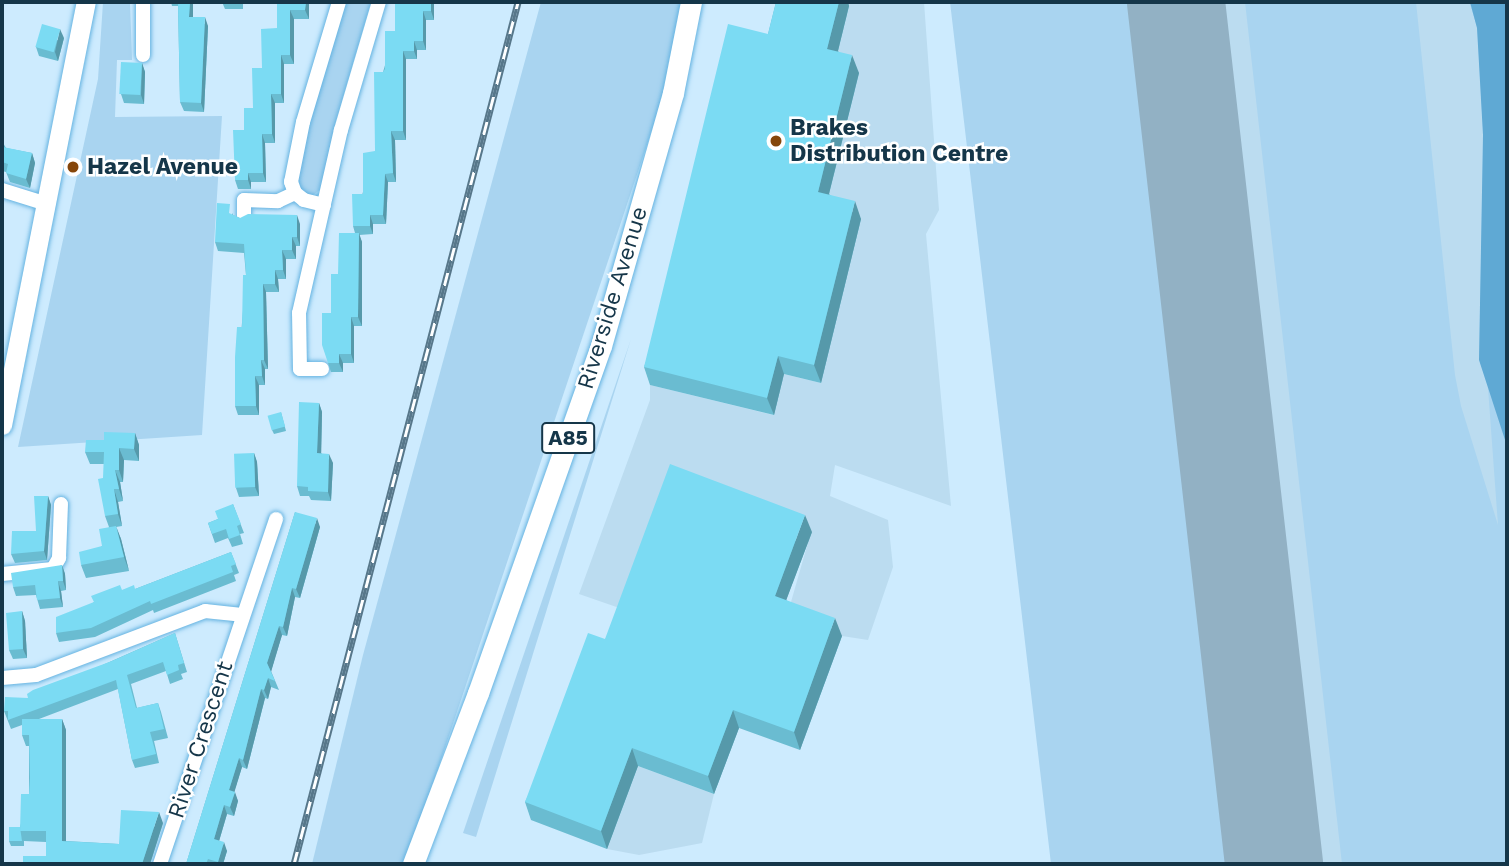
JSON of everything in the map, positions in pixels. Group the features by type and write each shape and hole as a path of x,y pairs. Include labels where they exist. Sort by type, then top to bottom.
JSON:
{"main road":[{"name":"Riverside Avenue","path":"418,863 601,346 673,93 691,2"}],"street":[{"path":"2,425 8,365 47,204 86,2"},
{"path":"143,2 143,55"},
{"path":"324,205 304,200 295,193 290,182 303,122 339,2"},
{"path":"322,369 300,369 299,313 341,130 379,2"},
{"path":"2,190 47,204"},
{"path":"244,217 244,200 278,201 295,193"},
{"path":"2,574 53,569 59,558 61,505"},
{"name":"River Crescent","path":"160,864 276,519"},
{"path":"2,678 36,675 205,611 242,615"}],"shaded area":[{"path":"103,2 130,2 132,60 117,60 115,117 222,116 202,435 18,447 98,79"},
{"path":"345,2 371,2 334,128 321,189 313,195 302,192 296,182 309,123"},
{"path":"541,2 682,2 667,85 406,864 312,864 363,655"},
{"path":"850,2 924,2 939,210 926,234 951,506 835,465 830,496 888,520 893,567 868,640 842,636 787,616 811,532 628,611 579,594 650,400 650,385 773,415 784,374 821,383 825,210 859,73 834,67"},
{"path":"950,2 1176,2 1176,8 1160,29 1158,40 1164,87 1187,112 1224,430 1205,454 1213,517 1229,516 1235,525 1276,864 1051,864"},
{"path":"953,2 1469,2 1477,28 1483,135 1479,360 1507,446 1507,864 1059,864"},
{"path":"1245,2 1416,2 1455,375 1461,406 1498,525 1488,388 1479,360 1483,135 1477,28 1469,2 1507,2 1507,864 1342,864"},
{"path":"1470,2 1507,2 1507,446 1479,360 1483,135 1477,28"},
{"path":"631,339 476,837 463,833"},
{"path":"638,766 714,794 702,843 639,855 607,849"}],"building":[{"path":"178,2 190,2 189,17 205,17 201,103 180,102"},
{"path":"277,2 306,2 305,10 290,10 290,55 281,55 281,94 271,94 272,134 262,134 263,173 248,173 248,180 235,180 233,130 244,130 244,108 253,108 252,68 262,68 261,29 277,28"},
{"path":"395,2 431,2 431,11 423,11 423,41 414,41 414,51 403,51 403,131 391,131 393,173 385,174 383,215 370,215 370,226 353,226 352,194 363,194 363,153 375,151 374,72 383,72 385,69 385,31 395,31"},
{"name":"Brakes Distribution Centre","path":"776,2 839,2 827,49 852,55 818,192 855,201 814,365 778,356 767,398 644,367 728,24 768,34"},
{"path":"42,24 60,29 54,52 35,47"},
{"path":"121,62 142,63 140,95 119,94"},
{"path":"2,141 3,147 32,153 26,179 6,173 8,164 2,162"},
{"path":"217,203 230,204 229,213 240,218 248,214 297,215 297,237 292,237 292,250 282,250 283,270 275,270 275,284 263,284 264,360 261,360 262,376 255,376 256,406 235,406 237,327 242,327 243,275 246,275 244,244 215,242"},
{"path":"339,233 359,233 358,317 351,317 351,354 339,354 339,363 328,363 322,345 322,313 331,313 331,274 338,274"},
{"path":"299,402 319,403 317,453 329,454 328,492 308,491 308,487 297,486"},
{"path":"281,412 285,426 272,430 268,416"},
{"path":"104,432 135,433 134,449 119,448 119,470 115,470 119,489 114,489 118,514 105,516 98,479 103,478 104,452 85,452 86,440 104,440"},
{"path":"254,453 255,487 235,488 234,454"},
{"path":"670,464 805,515 775,596 835,618 794,732 733,710 708,776 632,748 601,831 525,802 588,633 605,639"},
{"path":"34,496 48,496 44,551 11,554 12,531 36,531"},
{"path":"233,504 241,524 237,526 240,535 229,539 226,529 212,534 208,523 218,519 215,511"},
{"path":"295,512 317,518 296,589 292,588 283,627 279,626 267,663 275,681 268,678 264,690 261,689 243,760 239,758 229,790 235,792 230,807 224,805 214,839 224,842 218,862 208,859 206,864 186,864"},
{"path":"116,526 124,557 81,565 79,552 102,546 99,529"},
{"path":"231,552 236,564 231,566 233,572 151,604 150,601 91,628 56,633 56,617 94,602 91,596 120,585 122,590 134,585 135,589"},
{"path":"62,565 63,581 58,581 60,598 37,600 35,585 13,587 11,573"},
{"path":"22,611 23,649 9,650 6,613"},
{"path":"175,633 184,663 178,665 179,670 167,675 163,662 127,675 136,708 158,703 164,729 150,732 156,754 132,760 116,680 8,720 8,711 4,711 5,697 28,698 27,694 33,690 112,661"},
{"path":"22,719 62,719 62,841 119,844 121,810 159,812 142,864 23,864 23,856 46,856 46,831 20,831 21,794 29,794 30,778 29,735 22,735"},
{"path":"9,827 20,827 22,841 9,841"}],"runway":[{"path":"1176,2 1274,864"}],"railway":[{"path":"294,864 518,2"}],"place":[{"name":"Brakes Distribution Centre","path":"776,141"},
{"name":"Hazel Avenue","path":"73,167"}]}
